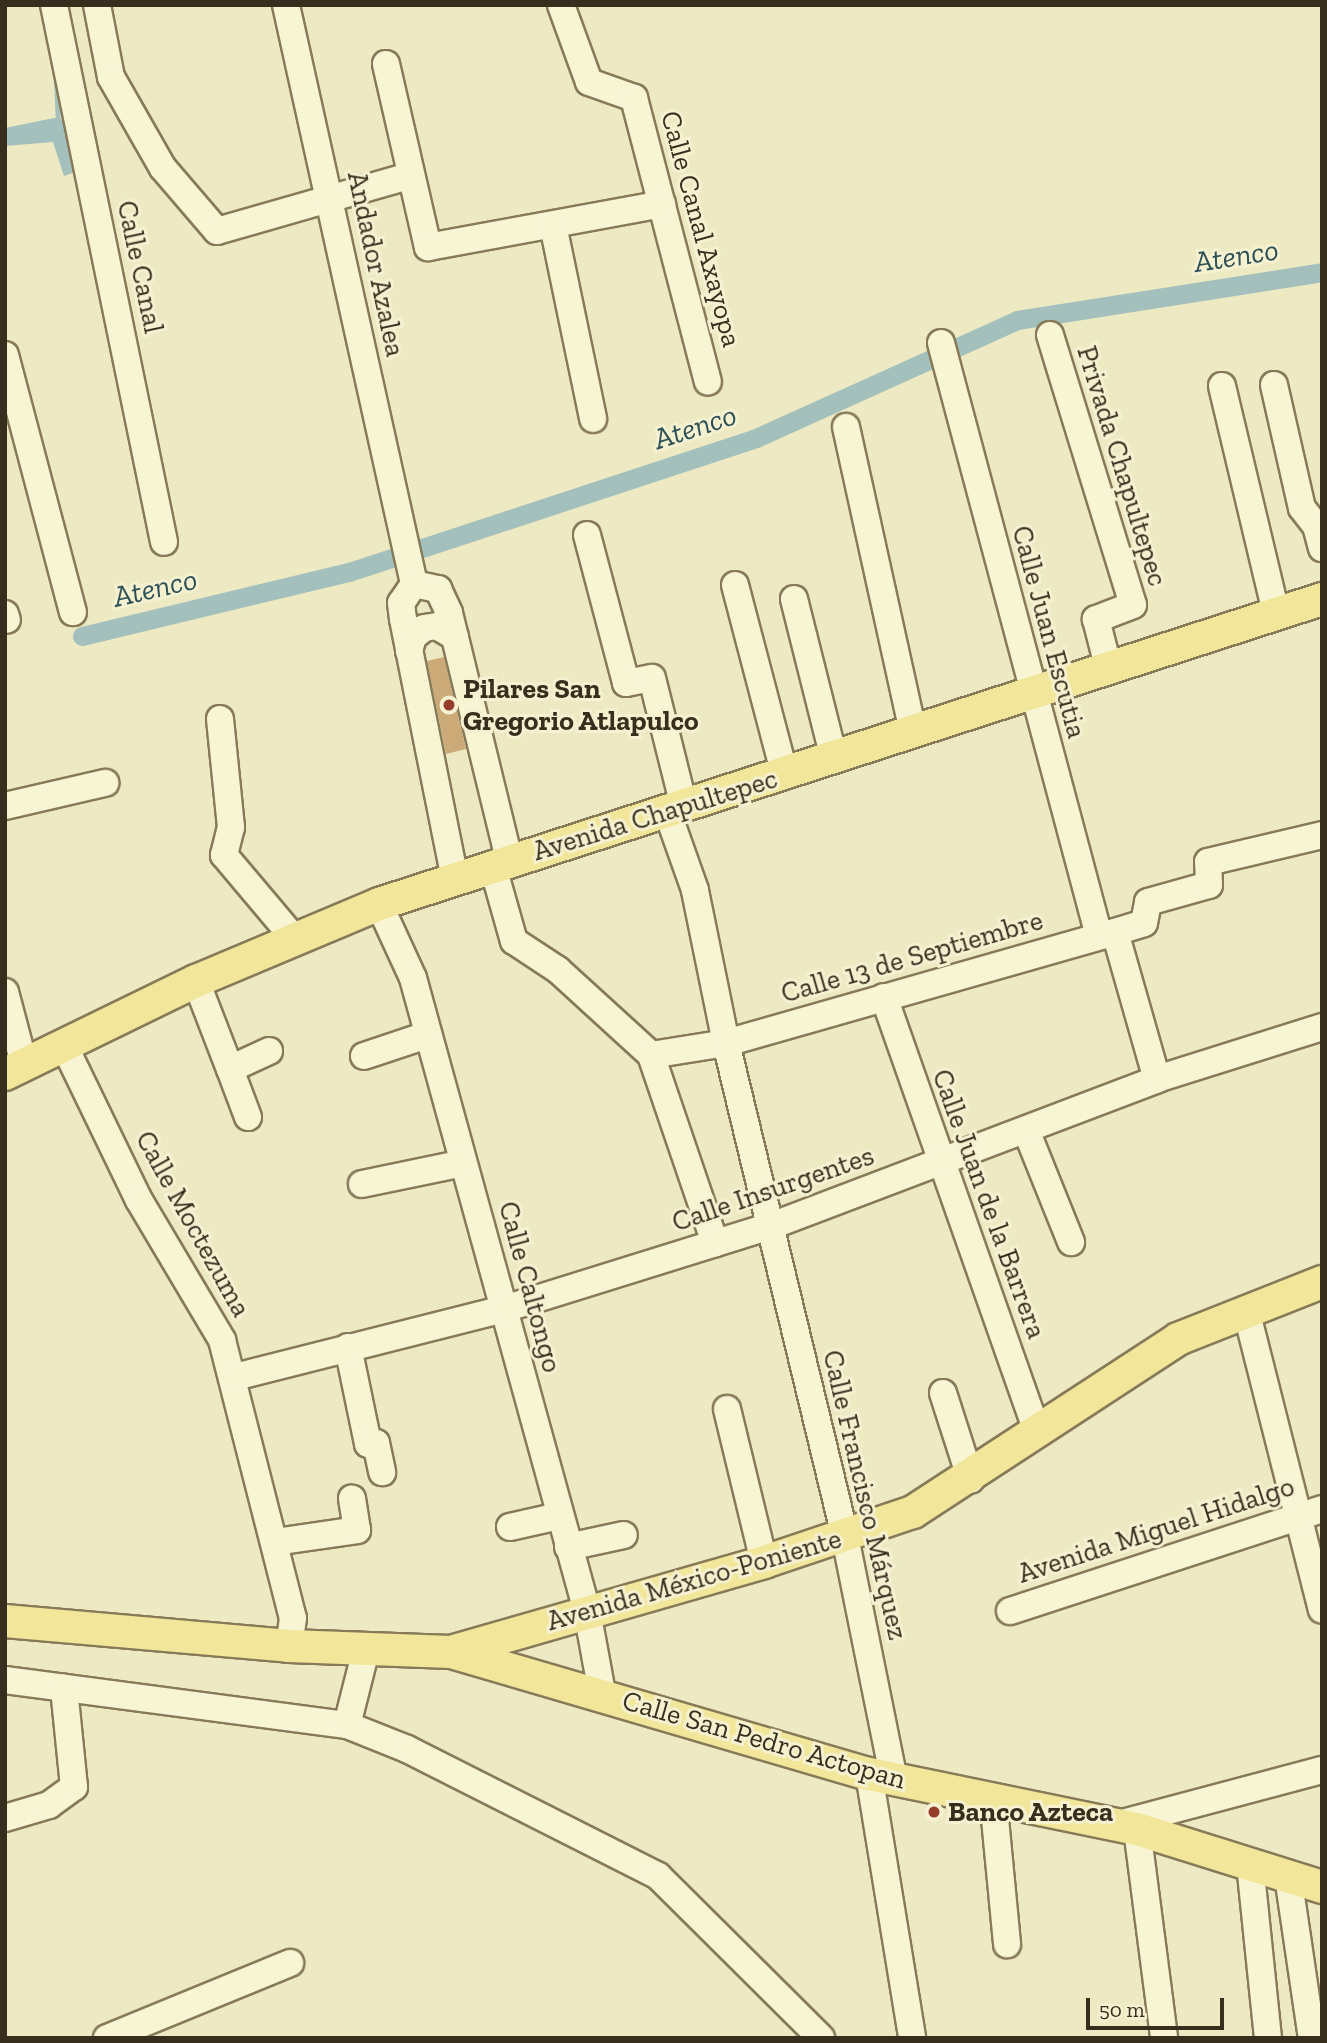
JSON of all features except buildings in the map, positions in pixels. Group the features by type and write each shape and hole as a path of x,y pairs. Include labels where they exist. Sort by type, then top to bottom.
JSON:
{"main road":[{"name":"Avenida Chapultepec","path":"15,1069 63,1043 196,981 379,904 1277,616 1322,599"},
{"name":"Avenida México-Poniente","path":"5,1621 289,1646 452,1652 764,1562 913,1512 971,1480 1037,1431 1144,1359 1246,1310 1322,1282"},
{"name":"Calle San Pedro Actopan","path":"452,1652 602,1693 882,1777 1126,1827 1322,1887"}],"street":[{"name":"Calle Canal","path":"54,5 164,542"},
{"path":"97,5 111,77 163,169 218,231 409,176"},
{"name":"Andador Azalea","path":"286,5 414,584"},
{"name":"Calle Canal Axayopa","path":"561,5 589,82 634,97 708,382"},
{"path":"386,64 409,176 428,247 662,204"},
{"path":"553,225 593,419"},
{"name":"Privada Chapultepec","path":"1050,335 1133,605 1096,620 1109,670"},
{"name":"Calle Juan Escutia","path":"944,353 1032,695 1107,934"},
{"path":"6,355 73,612"},
{"path":"1274,385 1302,508 1316,526 1322,548"},
{"path":"1223,386 1277,616"},
{"path":"846,427 913,733"},
{"path":"587,534 626,683 652,678 675,808 695,890 726,1043 771,1226"},
{"path":"455,880 401,603 414,584 438,589 455,637 514,941 558,970 651,1055 715,1244"},
{"path":"735,585 785,775"},
{"path":"794,599 834,758"},
{"path":"409,652 413,637 424,628 437,626 455,637"},
{"path":"220,719 231,827 224,855 294,938"},
{"path":"5,806 106,783"},
{"name":"Calle 13 de Septiembre","path":"651,1055 726,1043 1144,923 1148,902 1209,886 1208,862 1322,835"},
{"name":"Calle Caltongo","path":"379,904 405,954 587,1611 602,1693"},
{"path":"1107,934 1157,1079"},
{"path":"196,981 248,1117"},
{"path":"5,992 15,1069"},
{"name":"Calle Juan de la Barrera","path":"884,997 938,1164 1037,1431"},
{"name":"Calle Insurgentes","path":"235,1377 504,1309 771,1226 1157,1079 1322,1027"},
{"path":"364,1056 427,1035"},
{"name":"Calle Moctezuma","path":"63,1043 139,1200 204,1300 235,1377 293,1618 289,1646"},
{"path":"230,1069 269,1051"},
{"path":"1026,1130 1071,1242"},
{"path":"362,1184 464,1163"},
{"name":"Calle Francisco Márquez","path":"771,1226 845,1536 882,1777 912,2038"},
{"path":"1246,1310 1310,1513 1322,1610"},
{"path":"348,1347 368,1444 376,1443 382,1472"},
{"path":"943,1393 971,1480"},
{"path":"727,1409 764,1562"},
{"path":"275,1542 357,1530 352,1498"},
{"name":"Avenida Miguel Hidalgo","path":"1010,1611 1310,1513"},
{"path":"510,1527 559,1516"},
{"path":"568,1547 624,1535"},
{"path":"347,1725 366,1650"},
{"path":"5,1679 347,1725 554,1819 658,1876 821,2038"},
{"path":"5,1818 49,1805 74,1787 64,1688"},
{"path":"1164,2038 1126,1827 1322,1770"},
{"path":"993,1798 1007,1944"},
{"path":"1250,1864 1268,2038"},
{"path":"1288,1876 1312,2038"},
{"path":"107,2038 142,2032 290,1963"}],"water":[{"path":"54,118 68,121 81,170 64,176 53,142 5,146 5,128"}],"waterway":[{"path":"56,79 58,125"},
{"name":"Atenco","path":"82,636 349,572 756,438 1017,320 1322,272"}],"place":[{"name":"Pilares San Gregorio Atlapulco","path":"449,705"},
{"name":"Banco Azteca","path":"934,1812"}]}
